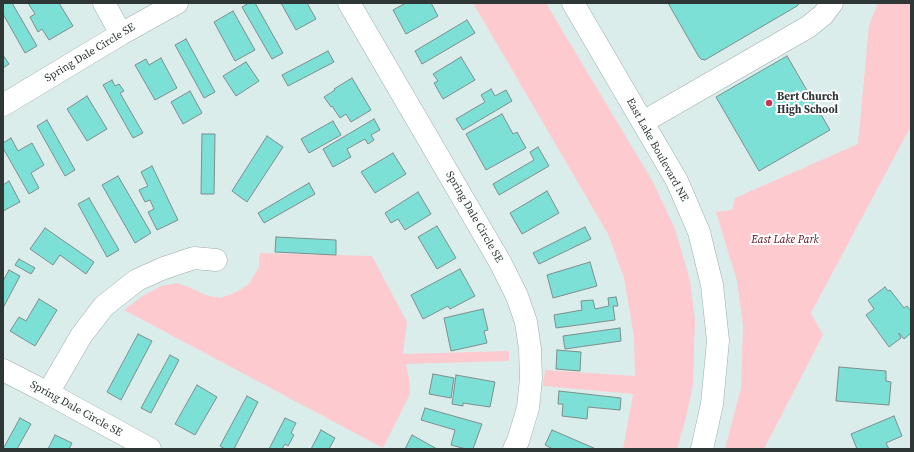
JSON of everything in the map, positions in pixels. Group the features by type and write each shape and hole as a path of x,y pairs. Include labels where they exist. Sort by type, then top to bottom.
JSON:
{"street":[{"path":"104,3 121,34"},
{"name":"Spring Dale Circle SE","path":"3,105 121,34 178,3"},
{"name":"Spring Dale Circle SE","path":"349,3 500,262 517,296 526,322 530,349 531,379 528,408 514,449"},
{"name":"East Lake Boulevard NE","path":"573,3 677,181 699,232 712,285 718,341 712,404 702,449"},
{"path":"643,122 808,27 823,15 832,3"},
{"path":"48,393 80,336 104,306 137,280 164,268 194,258 216,260"},
{"name":"Spring Dale Circle SE","path":"3,370 150,449"}],"green space":[{"path":"473,3 546,3 653,182 675,229 690,280 695,320 693,385 685,422 677,449 623,449 633,394 543,386 545,370 635,376 634,337 624,278 608,234"},
{"name":"East Lake Park","path":"878,3 911,3 911,126 811,313 823,335 764,449 725,449 741,388 743,326 737,281 716,212 732,210 735,198 858,144 869,25"},
{"path":"260,253 372,256 407,322 403,354 509,351 509,361 406,364 410,394 383,448 124,310 141,297 161,286 177,283 205,295 221,298 236,292 249,284 259,267"}],"building":[{"path":"3,3 12,3 37,46 25,53 3,14"},
{"path":"28,3 59,3 73,26 49,40 42,29 38,32 30,17 35,14"},
{"path":"249,3 255,3 283,53 272,59 242,7"},
{"path":"281,3 307,3 316,19 296,30"},
{"path":"406,3 431,3 438,16 406,34 393,10"},
{"path":"668,3 800,3 705,60 699,57"},
{"path":"233,11 255,50 235,61 214,22"},
{"path":"467,20 475,33 422,64 415,51"},
{"path":"186,39 215,92 204,98 175,45"},
{"path":"328,51 334,62 288,86 282,75"},
{"path":"3,55 9,64 3,68"},
{"path":"787,56 830,130 759,171 716,97"},
{"path":"461,57 475,80 443,99 434,83 438,81 433,74"},
{"path":"161,58 177,88 155,100 135,65 146,59 149,65"},
{"path":"246,62 259,81 236,96 223,76"},
{"path":"352,78 371,110 351,122 346,114 340,118 324,97"},
{"path":"112,80 115,86 119,84 124,91 120,93 143,133 133,138 103,85"},
{"path":"491,89 495,96 506,90 512,101 463,130 456,119 485,102 481,95"},
{"path":"190,91 202,113 183,124 171,102"},
{"path":"87,96 107,129 87,141 67,109"},
{"path":"502,114 513,134 517,132 526,148 486,170 466,134"},
{"path":"374,119 380,130 371,135 374,140 368,144 365,139 347,149 351,157 333,167 323,149"},
{"path":"47,120 75,170 65,176 37,126"},
{"path":"333,121 341,135 309,153 301,139"},
{"path":"202,134 215,134 214,194 201,194"},
{"path":"267,136 283,147 247,202 232,191"},
{"path":"11,138 18,151 32,143 44,165 31,173 39,188 29,194 3,148 3,143"},
{"path":"538,147 549,166 499,195 493,184 534,160 530,152"},
{"path":"393,153 406,174 375,193 361,172"},
{"path":"152,166 178,220 157,230 148,212 154,209 150,200 145,202 139,190 148,186 141,172"},
{"path":"118,176 151,233 135,243 102,185"},
{"path":"9,181 20,202 3,211 3,185"},
{"path":"309,183 315,194 264,223 258,213"},
{"path":"547,191 559,213 522,234 510,213"},
{"path":"418,192 431,214 405,230 398,219 391,223 385,213"},
{"path":"89,198 119,250 107,257 78,204"},
{"path":"437,226 456,258 437,269 418,237"},
{"path":"585,227 591,239 539,264 533,253"},
{"path":"45,228 94,262 86,274 60,255 53,265 30,249"},
{"path":"276,237 336,240 336,255 275,252"},
{"path":"19,259 35,268 31,274 15,265"},
{"path":"590,262 597,286 553,298 547,275"},
{"path":"460,269 475,296 450,309 448,306 423,319 411,295"},
{"path":"9,270 20,276 3,308 3,281"},
{"path":"885,287 888,291 890,290 904,308 907,306 911,311 911,333 904,339 899,333 901,338 889,347 866,315 874,309 868,300"},
{"path":"616,297 618,306 613,306 615,320 556,328 554,315 582,310 581,301 593,300 595,309 609,306 608,298"},
{"path":"39,299 57,310 35,346 10,331 19,317 26,321"},
{"path":"483,309 488,330 484,331 487,343 451,351 444,318"},
{"path":"620,328 621,341 565,349 563,336"},
{"path":"138,334 152,341 121,400 107,392"},
{"path":"557,350 581,352 580,371 556,369"},
{"path":"170,355 179,360 151,413 141,408"},
{"path":"839,367 886,371 886,381 891,382 889,405 836,401"},
{"path":"433,374 454,378 451,398 429,394"},
{"path":"456,375 495,382 490,407 463,403 463,406 452,404"},
{"path":"197,385 217,397 195,435 175,424"},
{"path":"559,391 621,398 620,410 588,407 587,419 562,416 563,404 558,404"},
{"path":"247,396 258,402 234,449 225,449 220,446"},
{"path":"425,408 482,424 473,449 466,449 451,445 455,430 421,420"},
{"path":"894,416 902,436 886,443 889,449 857,449 851,434"},
{"path":"20,418 31,424 17,449 3,449"},
{"path":"285,418 296,423 291,433 294,435 288,446 285,444 282,449 269,449"},
{"path":"321,430 335,438 329,449 311,449"},
{"path":"552,430 596,449 553,449 545,445"},
{"path":"55,435 72,443 69,449 48,449"},
{"path":"412,435 437,449 405,449"}],"place":[{"name":"Bert Church High School","path":"769,103"}]}
